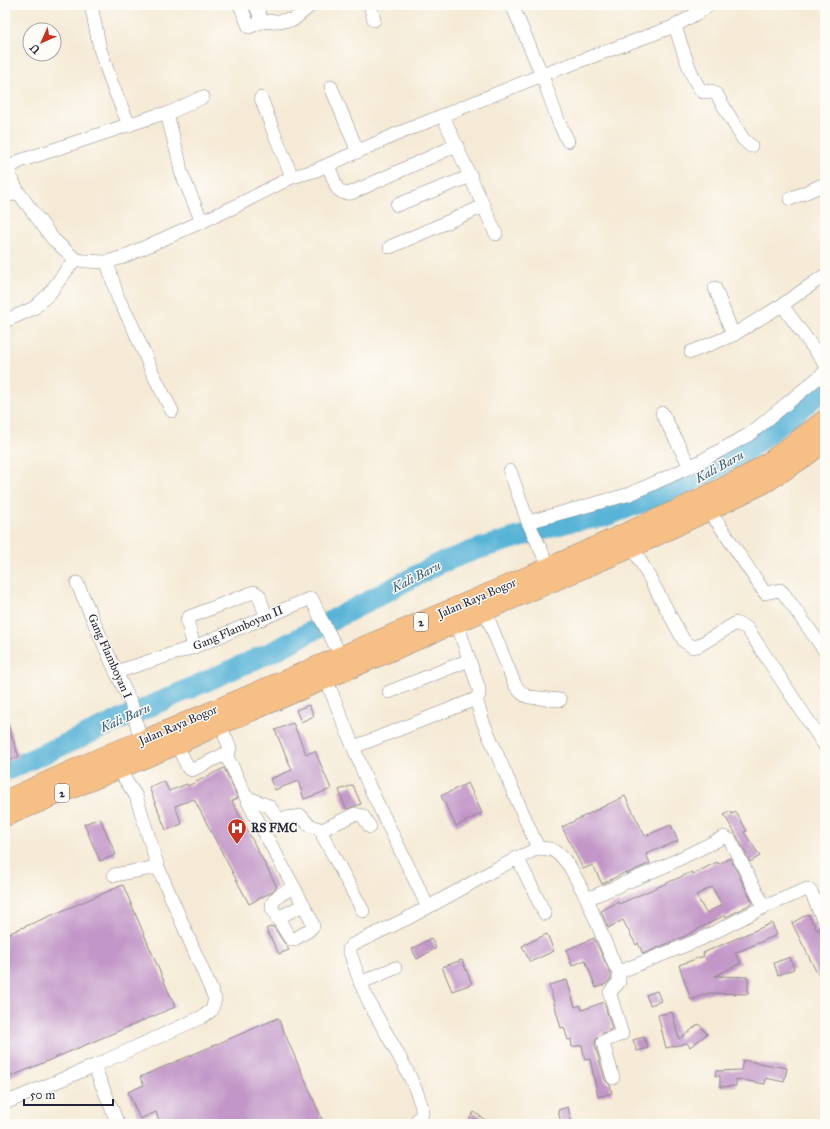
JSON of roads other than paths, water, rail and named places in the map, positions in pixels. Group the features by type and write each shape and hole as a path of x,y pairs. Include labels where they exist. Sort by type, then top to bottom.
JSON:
{"highway":[{"name":"Jalan Raya Bogor","path":"5,817 115,760 140,736 217,717 326,679 485,611 629,540 686,506 749,474 771,460 825,419"},
{"name":"Jalan Raya Bogor","path":"5,800 115,760 177,745 217,717 338,650 546,562 629,540 708,512 764,484 807,456 825,441"}],"street":[{"path":"91,5 100,49 112,84 129,125"},
{"path":"240,5 249,27 262,22 293,20 311,5"},
{"path":"256,5 262,22"},
{"path":"370,5 374,20"},
{"path":"512,5 542,75 559,123 568,141"},
{"path":"203,97 166,114 158,115 20,161 15,164 10,170 9,174 18,192 53,239 74,258 84,261 107,262 123,257 202,222 257,196 292,177 314,171 542,75 675,26 700,12 708,5"},
{"path":"675,26 694,78 700,90 703,92 714,92 743,139 751,146"},
{"path":"331,87 358,152"},
{"path":"261,98 272,130 292,177"},
{"path":"166,114 179,160 180,172 202,222"},
{"path":"444,116 496,234"},
{"path":"328,165 337,188 339,191 347,194 457,146"},
{"path":"397,205 471,176"},
{"path":"790,199 825,184"},
{"path":"5,197 18,192"},
{"path":"390,247 484,206"},
{"path":"5,321 34,308 49,294 74,258"},
{"path":"107,262 118,298 133,327 152,374 172,411"},
{"path":"691,352 733,335 782,305 825,275"},
{"path":"715,288 733,335"},
{"path":"782,305 825,364"},
{"path":"529,525 630,494 690,466 750,434 825,372"},
{"path":"662,413 690,466"},
{"path":"510,471 529,525 546,562"},
{"path":"708,512 718,523 765,593 780,590 825,651"},
{"path":"629,540 684,640 693,646 698,646 736,623 747,628 825,746"},
{"name":"Gang Flamboyan I","path":"77,583 131,703 140,736"},
{"path":"194,647 187,620 189,618 254,592 259,595 266,617"},
{"name":"Gang Flamboyan II","path":"116,672 194,647 309,599 312,599 338,650"},
{"path":"485,611 518,689 525,696 560,700"},
{"path":"354,747 476,699 479,695 479,689 456,623"},
{"path":"389,692 469,660"},
{"path":"326,679 369,786 428,908"},
{"path":"476,699 483,722 538,848"},
{"path":"177,745 188,768 192,770 229,752 230,748 217,717"},
{"path":"224,754 231,764 246,797 304,905 313,926 297,939 293,940 289,938 277,918 271,904 274,900 294,887"},
{"path":"5,1103 94,1066 202,1016 212,1010 214,1004 215,999 158,867 136,796 115,760"},
{"path":"246,797 269,806 279,819 301,816 309,825 322,830 355,814 363,816 370,827"},
{"path":"322,830 363,911"},
{"path":"587,899 665,866 724,837 730,840 764,907"},
{"path":"414,1124 422,1114 421,1102 399,1056 360,983 349,949 352,945 428,908 517,857 538,848 551,849 561,856 578,879 615,966 619,972 619,982 610,994 622,1034 602,1043 612,1078"},
{"path":"517,857 544,914"},
{"path":"114,875 158,867"},
{"path":"619,972 701,939 764,907 807,889 811,892 822,917 825,919"},
{"path":"277,918 304,905"},
{"path":"360,983 395,968"},
{"path":"94,1066 118,1124"}],"waterway":[{"name":"Kali Baru","path":"5,771 276,650 440,563 475,550 572,521 603,517 668,493 738,457 825,389"}],"place":[{"name":"RS FMC","path":"237,845"}]}
